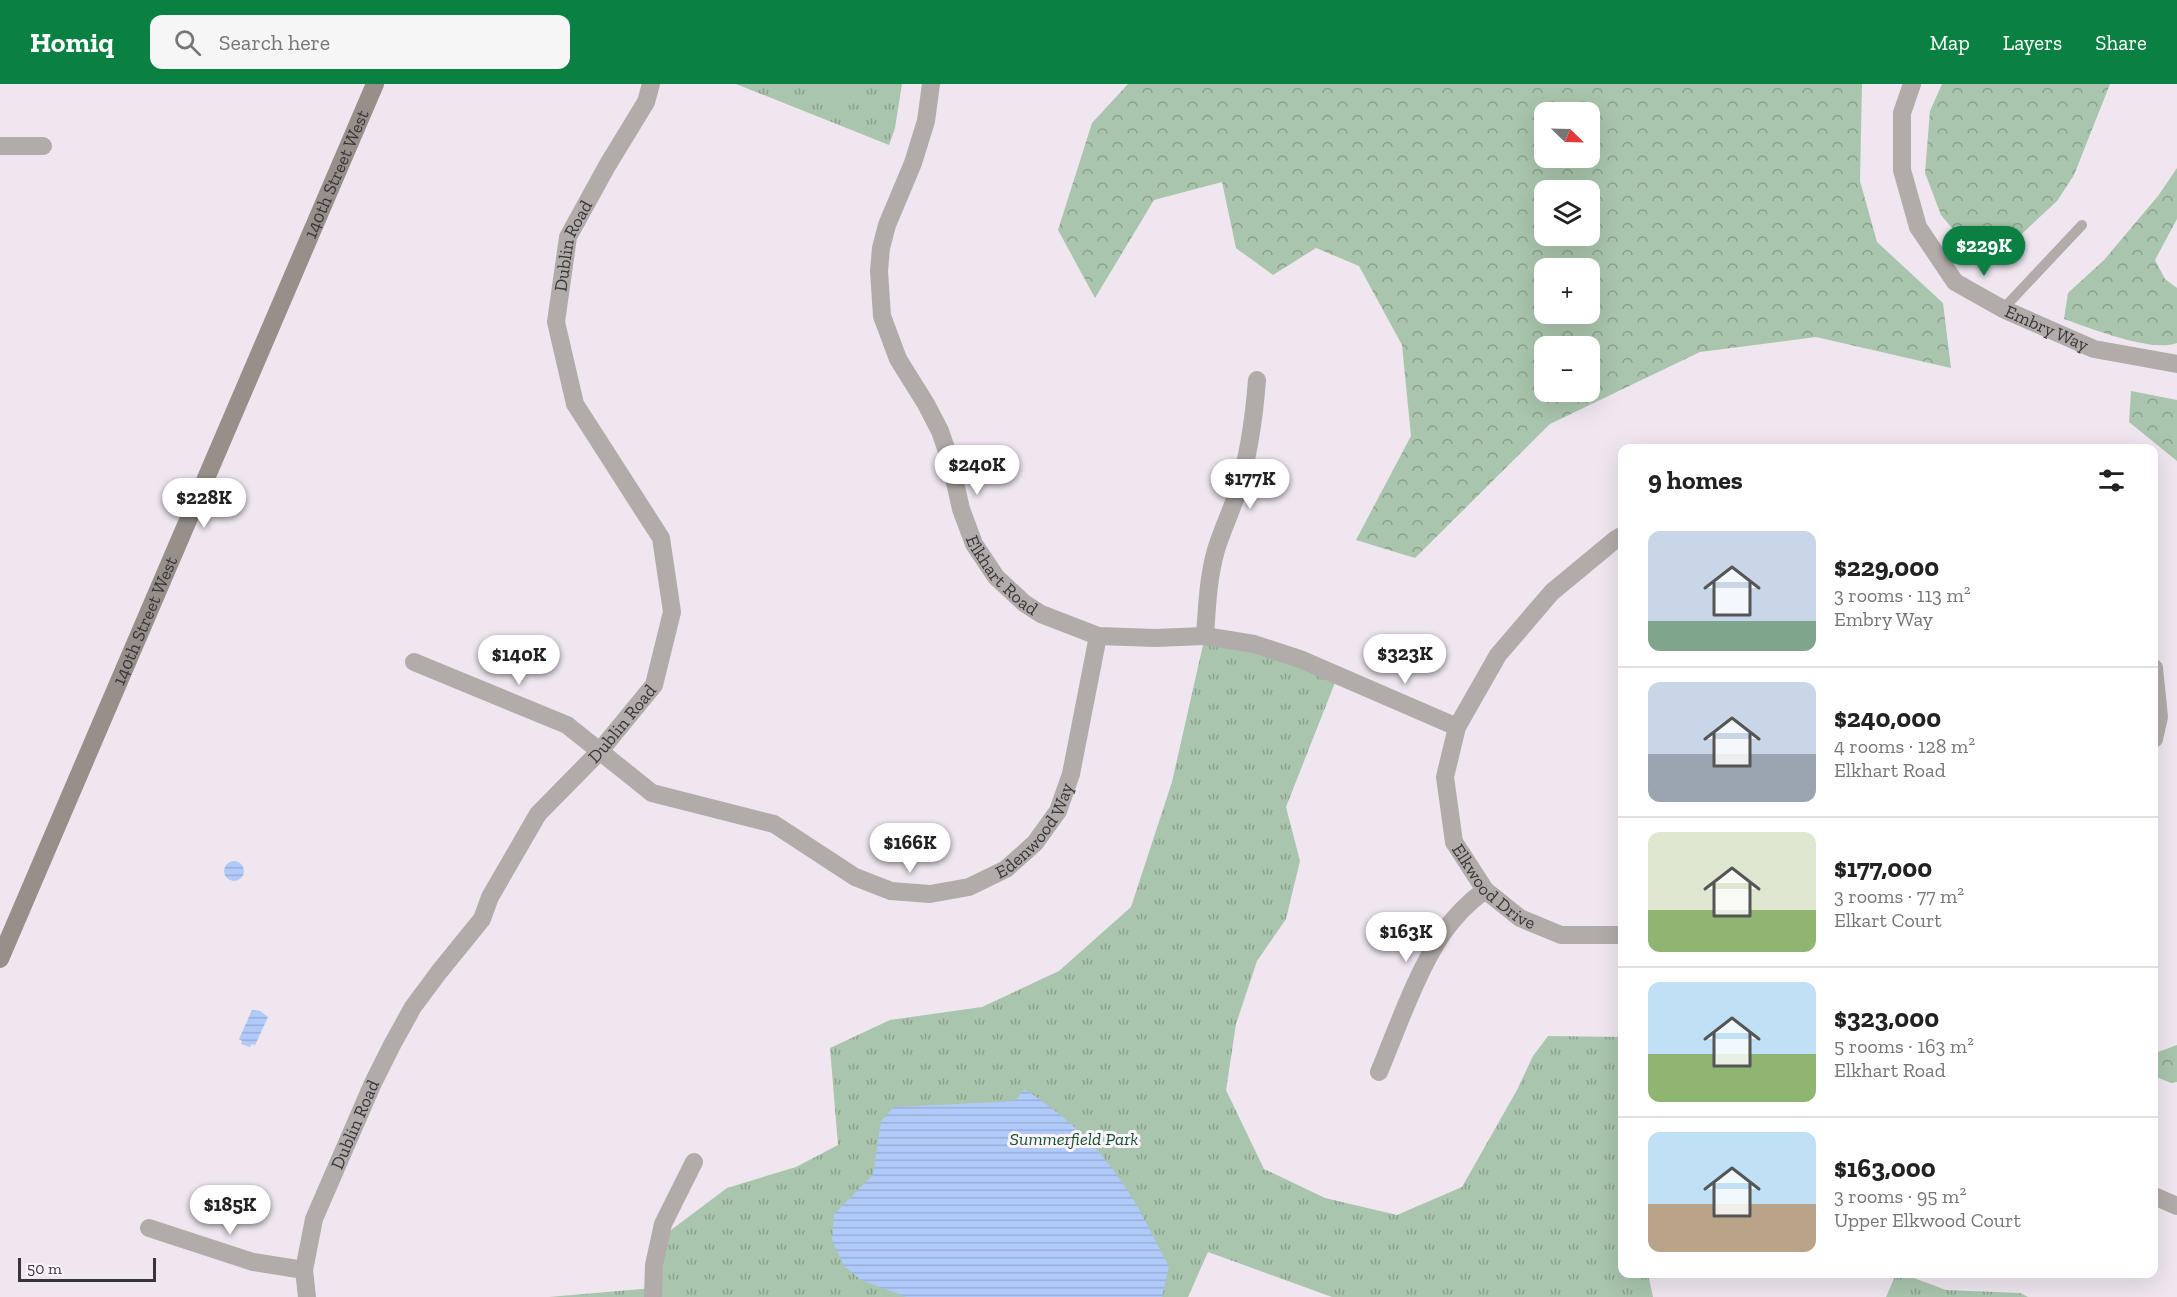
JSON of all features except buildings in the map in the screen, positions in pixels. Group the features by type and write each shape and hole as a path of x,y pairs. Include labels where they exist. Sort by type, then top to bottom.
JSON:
{"street":[{"name":"140th Street West","path":"0,959 375,84"},
{"name":"Dublin Road","path":"308,1297 304,1270 314,1219 373,1083 413,1007 482,919 490,897 538,814 599,752 654,685 672,612 661,538 575,404 556,321 568,237 607,165 646,102 651,84"},
{"name":"Elkhart Road","path":"931,84 926,121 914,164 887,225 881,248 879,271 882,316 898,359 926,404 940,432 950,460 967,527 985,561 1010,591 1041,614 1098,636 1155,638 1205,636 1254,644 1300,659 1457,727"},
{"name":"Embry Way","path":"1912,84 1902,113 1902,170 1918,227 1955,282 2003,309 2094,349 2177,364"},
{"path":"0,146 43,146"},
{"path":"1205,636 1211,572 1216,549 1247,459 1254,422 1257,380"},
{"name":"Elkwood Drive","path":"1618,539 1552,591 1498,655 1457,727 1445,777 1454,842 1485,890 1520,918 1561,935 1618,935"},
{"name":"Edenwood Way","path":"414,662 567,725 652,794 774,824 855,877 891,891 930,894 969,887 1006,869 1035,843 1058,811 1071,774 1098,636"},
{"path":"1379,1072 1420,975 1443,933 1469,903 1485,890"},
{"path":"653,1297 654,1265 663,1224 694,1162"},
{"path":"2158,1198 2177,1206"},
{"path":"150,1228 253,1262 304,1270"}],"lane":[{"path":"2003,309 2082,225"}],"green space":[{"path":"736,84 902,84 895,128 889,145"},
{"path":"805,84 847,84 840,100"},
{"path":"1128,84 1862,84 1860,181 1877,242 1943,303 1951,368 1816,337 1700,352 1600,400 1600,336 1534,336 1534,402 1596,402 1550,424 1415,558 1356,540 1411,436 1402,345 1359,266 1316,248 1273,275 1236,248 1222,182 1154,200 1095,298 1058,230 1092,123"},
{"path":"1942,84 2110,84 2074,175 2057,201 1998,256 1974,254 1941,215 1925,173 1930,111"},
{"path":"2177,168 2177,219 2155,260 2165,279 2177,288 2177,343 2152,345 2137,342 2064,319 2068,293 2104,260 2158,196"},
{"path":"2131,391 2177,400 2177,461 2158,444 2129,422"},
{"name":"Summerfield Park","path":"1205,636 1338,675 1286,807 1300,861 1286,919 1257,961 1236,1024 1226,1090 1264,1169 1325,1198 1397,1215 1462,1187 1517,1090 1533,1056 1548,1036 1618,1037 1618,1278 1649,1278 1653,1297 1332,1297 1208,1252 1188,1297 549,1297 653,1288 659,1239 727,1188 796,1167 838,1145 830,1048 890,1020 982,1007 1059,971 1131,907 1172,782"},
{"path":"2177,1045 2177,1082 2171,1083 2158,1078 2158,1052"},
{"path":"1894,1278 1914,1278 1946,1290 2020,1293 2028,1297 1886,1297"}],"water":[{"path":"234,861 241,864 244,871 241,878 234,881 227,878 224,871 227,864"},
{"path":"252,1010 260,1011 268,1017 255,1045 252,1044 250,1047 241,1044 242,1041 239,1039"},
{"path":"1024,1089 1052,1108 1077,1130 1101,1154 1128,1191 1169,1266 1162,1297 906,1297 861,1280 844,1266 832,1240 834,1214 873,1175 881,1121 894,1107 1016,1100"}]}
